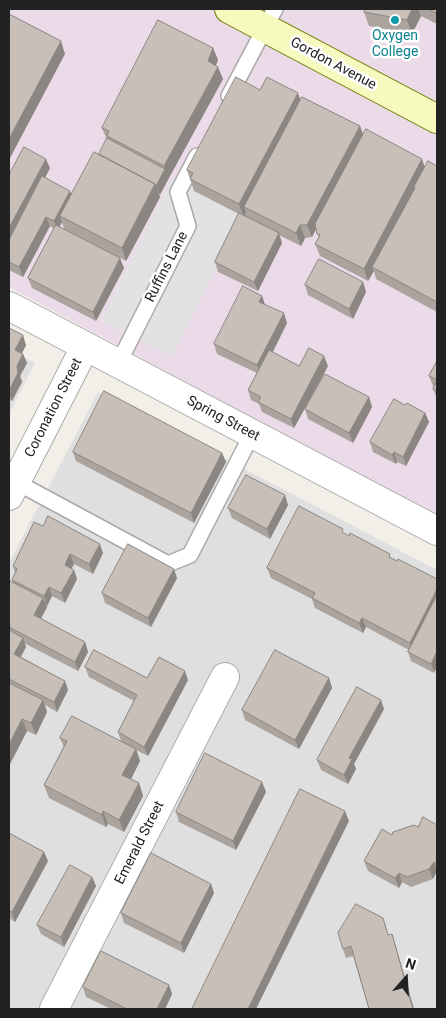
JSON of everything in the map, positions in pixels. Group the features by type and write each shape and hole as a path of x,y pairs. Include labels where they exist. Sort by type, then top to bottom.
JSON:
{"street":[{"name":"Gordon Avenue","path":"229,9 270,18 437,119"},
{"name":"Spring Street","path":"9,306 437,531"},
{"name":"Coronation Street","path":"12,489 85,347"},
{"name":"Emerald Street","path":"54,1009 225,678"}],"lane":[{"path":"222,107 270,18"},
{"name":"Ruffins Lane","path":"118,364 188,226 178,192 205,141"},
{"path":"12,489 168,564 190,555 252,434"}],"shaded area":[{"path":"9,9 437,9 437,517 9,287"},
{"path":"172,178 244,213 172,357 101,321"},
{"path":"9,350 35,363 9,414"},
{"path":"98,392 437,570 437,1009 9,1009 9,563"}],"building":[{"path":"366,9 412,9 407,20 364,12"},
{"path":"429,9 437,9 437,13"},
{"path":"9,14 61,41 9,139"},
{"path":"158,20 213,48 208,61 218,67 164,166 107,136 109,131 102,128"},
{"path":"236,77 260,90 267,77 298,93 239,204 190,179 193,173 187,170"},
{"path":"302,97 360,126 307,225 300,225 296,233 244,207"},
{"path":"366,129 422,159 364,269 315,244 320,235 317,234 315,224"},
{"path":"107,138 165,169 156,186 99,154"},
{"path":"24,147 46,159 9,228 9,175"},
{"path":"94,152 155,184 122,248 60,216"},
{"path":"428,161 437,166 437,302 372,267"},
{"path":"42,176 70,191 54,221 46,217 19,267 9,262 9,240"},
{"path":"239,213 279,233 254,282 215,262"},
{"path":"56,225 120,258 93,312 28,278"},
{"path":"319,259 363,282 349,309 305,285"},
{"path":"243,286 262,296 259,302 284,313 257,365 214,344"},
{"path":"9,328 23,335 15,350 23,354 17,366 18,373 9,391"},
{"path":"309,348 324,356 291,419 258,402 261,397 248,390 269,350 299,366"},
{"path":"437,361 437,380 429,376"},
{"path":"325,374 369,397 349,433 305,409"},
{"path":"437,381 437,391 433,389"},
{"path":"104,391 222,453 191,513 73,452"},
{"path":"394,399 405,405 407,403 425,413 403,457 394,452 392,455 370,442"},
{"path":"246,475 285,495 267,529 228,508"},
{"path":"299,506 343,529 342,532 349,536 350,533 390,554 389,557 397,561 398,559 437,579 437,589 410,643 362,618 359,623 312,598 315,593 267,568"},
{"path":"48,516 100,544 89,564 70,554 65,565 74,570 61,593 49,587 44,596 12,580 17,569 13,566 34,522 43,526"},
{"path":"128,544 174,569 148,618 102,593"},
{"path":"10,581 43,598 34,615 85,642 75,662 9,627"},
{"path":"437,595 437,651 431,664 408,652"},
{"path":"9,630 23,638 14,654 65,681 54,702 9,679"},
{"path":"94,650 147,678 159,657 185,671 144,747 118,732 137,695 85,667"},
{"path":"275,650 329,678 295,740 242,710"},
{"path":"9,683 43,700 31,723 22,719 9,745"},
{"path":"357,687 381,700 349,758 352,759 344,775 317,760"},
{"path":"72,716 136,749 122,775 139,783 119,820 103,811 102,815 44,785 67,741 60,738"},
{"path":"205,753 262,782 233,841 176,812"},
{"path":"300,789 345,811 248,1009 192,1009"},
{"path":"423,817 437,825 437,864 434,862 429,869 407,877 399,873 395,878 364,861 382,829 392,835 393,832 414,825 418,827"},
{"path":"9,833 44,852 12,912 9,911"},
{"path":"151,853 211,884 181,943 121,913"},
{"path":"70,865 92,877 61,937 37,925"},
{"path":"356,904 383,918 388,935 392,934 413,1009 369,1009 351,946 343,949 338,933"},
{"path":"101,951 169,985 157,1009 127,1009 83,987"}],"place":[{"name":"Oxygen College","path":"395,20"}]}
